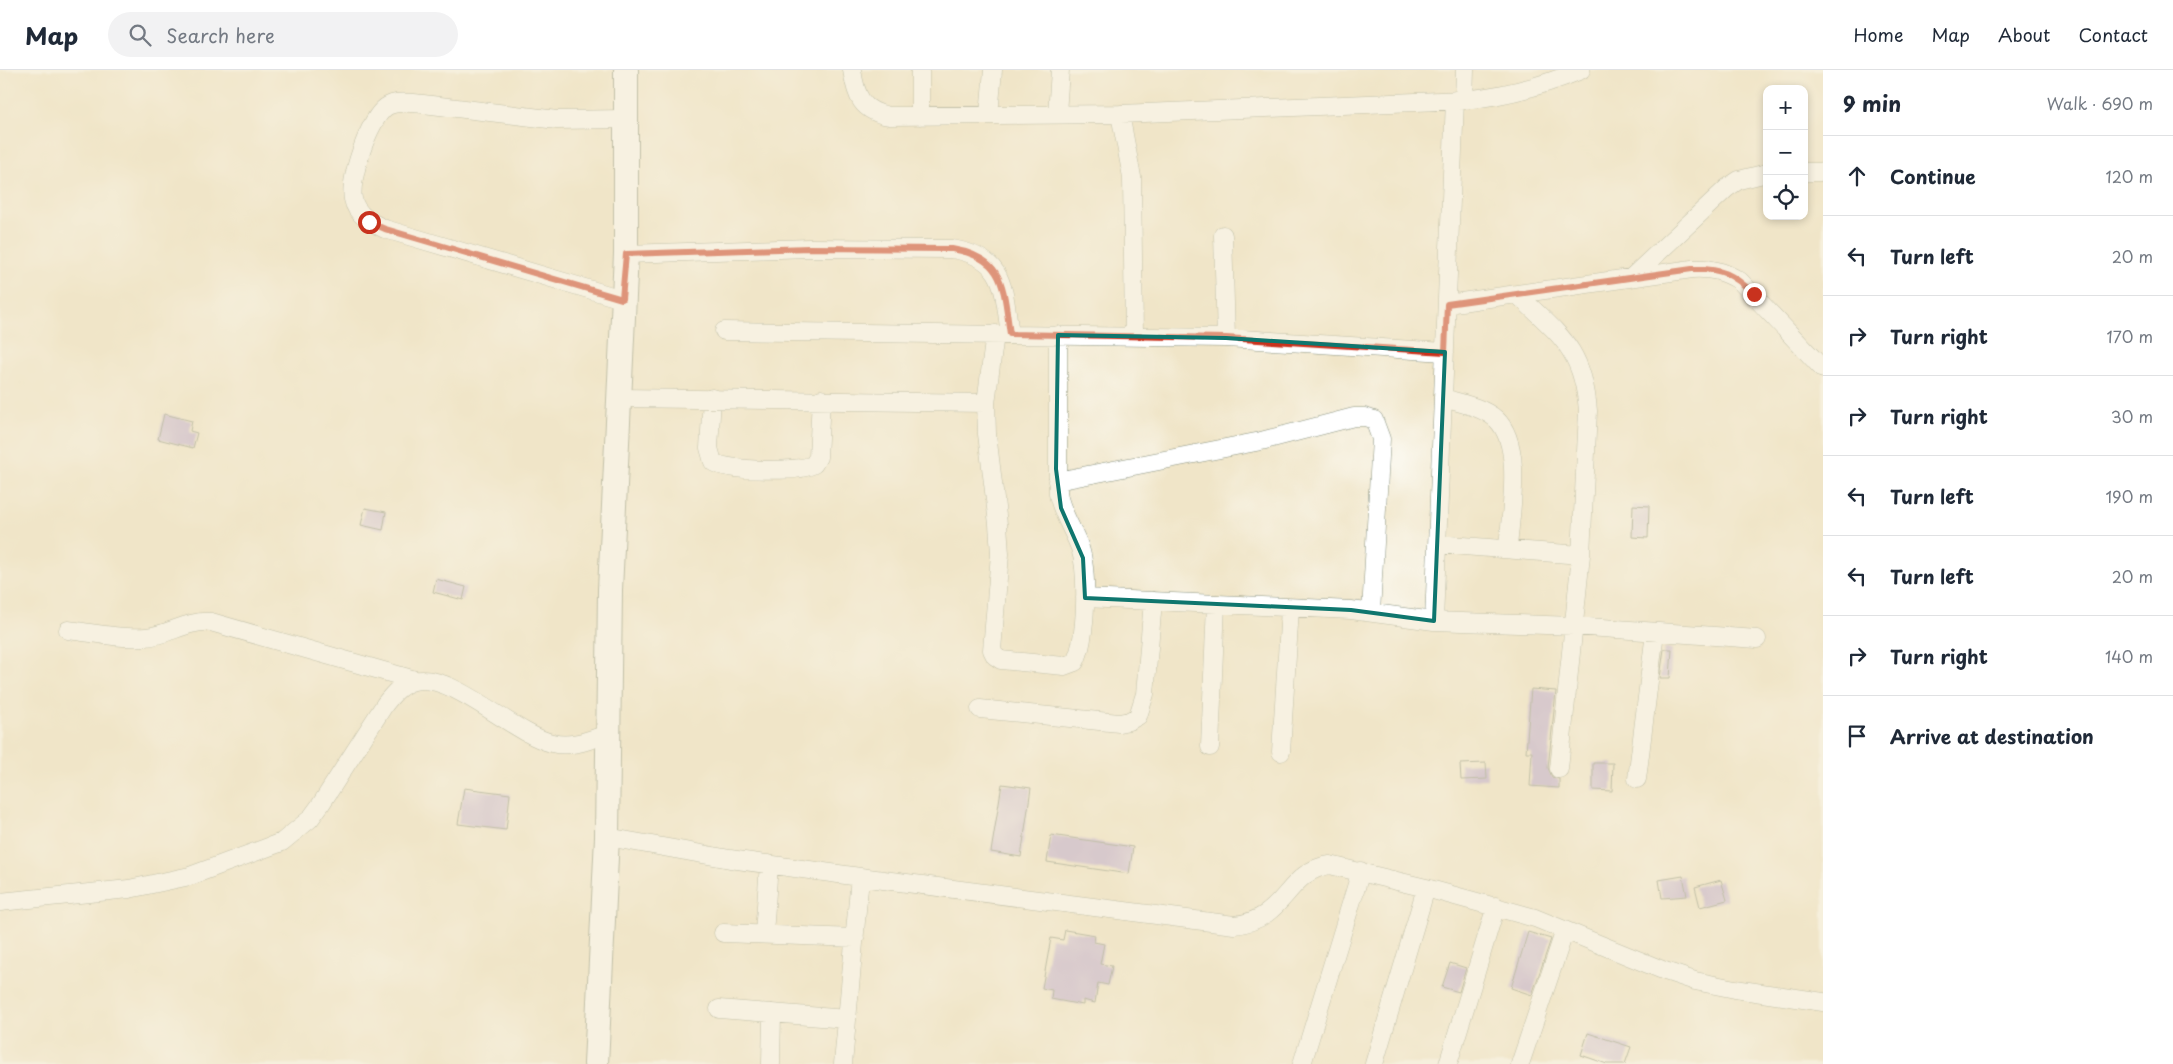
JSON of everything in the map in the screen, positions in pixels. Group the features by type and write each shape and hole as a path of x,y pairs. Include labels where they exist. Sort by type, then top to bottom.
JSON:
{"street":[{"path":"596,1064 607,837 610,590 620,398 622,299 626,254 626,70"},
{"path":"852,70 858,97 865,106 876,114 889,116 1120,114 1459,100 1516,92 1544,85 1581,70"},
{"path":"920,70 920,116"},
{"path":"989,115 993,70"},
{"path":"1057,114 1060,70"},
{"path":"1434,621 1447,304 1459,100 1465,70"},
{"path":"622,299 385,229 369,222 359,211 353,200 353,185 370,130 376,117 387,106 404,102 557,120 625,119"},
{"path":"1120,114 1132,177 1134,337"},
{"path":"1808,172 1823,172"},
{"path":"1631,278 1726,188 1740,180 1763,174"},
{"path":"1223,235 1226,338"},
{"path":"626,254 809,248 952,249 971,252 986,260 998,274 1004,293 1003,334 986,403 987,434 999,546 992,643 995,656 1010,662 1064,666 1075,662 1080,649 1085,598 1083,558 1061,508 1057,481 1058,335"},
{"path":"1447,304 1709,268 1726,272 1754,294 1823,369"},
{"path":"1517,294 1566,342 1582,372 1588,411 1581,555 1558,769"},
{"path":"724,331 1226,338 1445,352"},
{"path":"620,398 986,403"},
{"path":"712,398 709,448 713,462 727,467 802,469 814,464 818,457 821,400"},
{"path":"1443,398 1484,411 1495,418 1506,430 1513,462 1508,549"},
{"path":"1057,481 1261,441 1354,417 1365,417 1374,420 1382,439 1371,612"},
{"path":"1437,544 1581,555"},
{"path":"1085,598 1371,612 1434,621 1574,626 1757,638"},
{"path":"980,709 1119,723 1129,721 1138,716 1145,694 1153,601"},
{"path":"1210,747 1216,604"},
{"path":"1281,752 1290,608"},
{"path":"68,630 147,637 162,634 193,622 210,622 414,680 432,681 452,688 529,733 552,743 580,743 607,734"},
{"path":"1637,779 1655,632"},
{"path":"0,902 161,883 199,872 282,842 303,825 321,804 385,704 397,690 414,680"},
{"path":"607,837 860,877 1234,925 1262,918 1274,908 1306,873 1318,867 1330,865 1361,871 1496,906 1565,930 1695,981 1735,990 1823,1002"},
{"path":"764,934 769,864"},
{"path":"1302,1064 1361,871"},
{"path":"843,1064 860,877"},
{"path":"1374,1064 1426,888"},
{"path":"1448,1064 1496,906"},
{"path":"1520,1064 1565,930"},
{"path":"724,933 855,938"},
{"path":"719,1009 847,1019"},
{"path":"771,1064 772,1013"}],"highlighted area":[{"path":"1058,335 1226,338 1445,352 1434,621 1351,610 1085,598 1083,558 1061,508 1056,469"}],"building":[{"path":"164,414 192,421 190,431 197,433 193,448 158,439"},
{"path":"1633,505 1649,506 1648,538 1632,537"},
{"path":"365,508 386,512 383,530 361,525"},
{"path":"436,579 466,587 463,600 433,592"},
{"path":"1664,649 1672,649 1670,678 1660,678"},
{"path":"1531,689 1556,691 1548,768 1552,777 1559,779 1559,788 1530,786 1532,752 1526,752"},
{"path":"1486,763 1487,779 1461,780 1460,764"},
{"path":"1593,763 1613,763 1612,791 1593,790"},
{"path":"1002,784 1031,788 1021,857 991,852"},
{"path":"464,788 510,794 506,830 458,824"},
{"path":"1051,835 1133,847 1129,874 1047,862"},
{"path":"1683,876 1687,896 1662,898 1659,880"},
{"path":"1721,880 1727,900 1700,907 1695,887"},
{"path":"1065,930 1095,935 1094,942 1104,944 1100,964 1112,966 1108,985 1098,983 1095,1003 1083,1000 1083,1005 1051,999 1052,990 1042,988 1051,938 1063,940"},
{"path":"1528,932 1551,939 1532,995 1511,988"},
{"path":"1450,963 1466,968 1459,992 1442,987"},
{"path":"1588,1033 1631,1047 1625,1064 1607,1064 1581,1055"}],"route":[{"path":"369,222 385,229 622,299 626,254 809,248 952,249 971,252 986,260 998,274 1004,293 1010,334 1226,338 1445,352 1447,304 1709,268 1726,272 1740,281 1754,294"}]}
